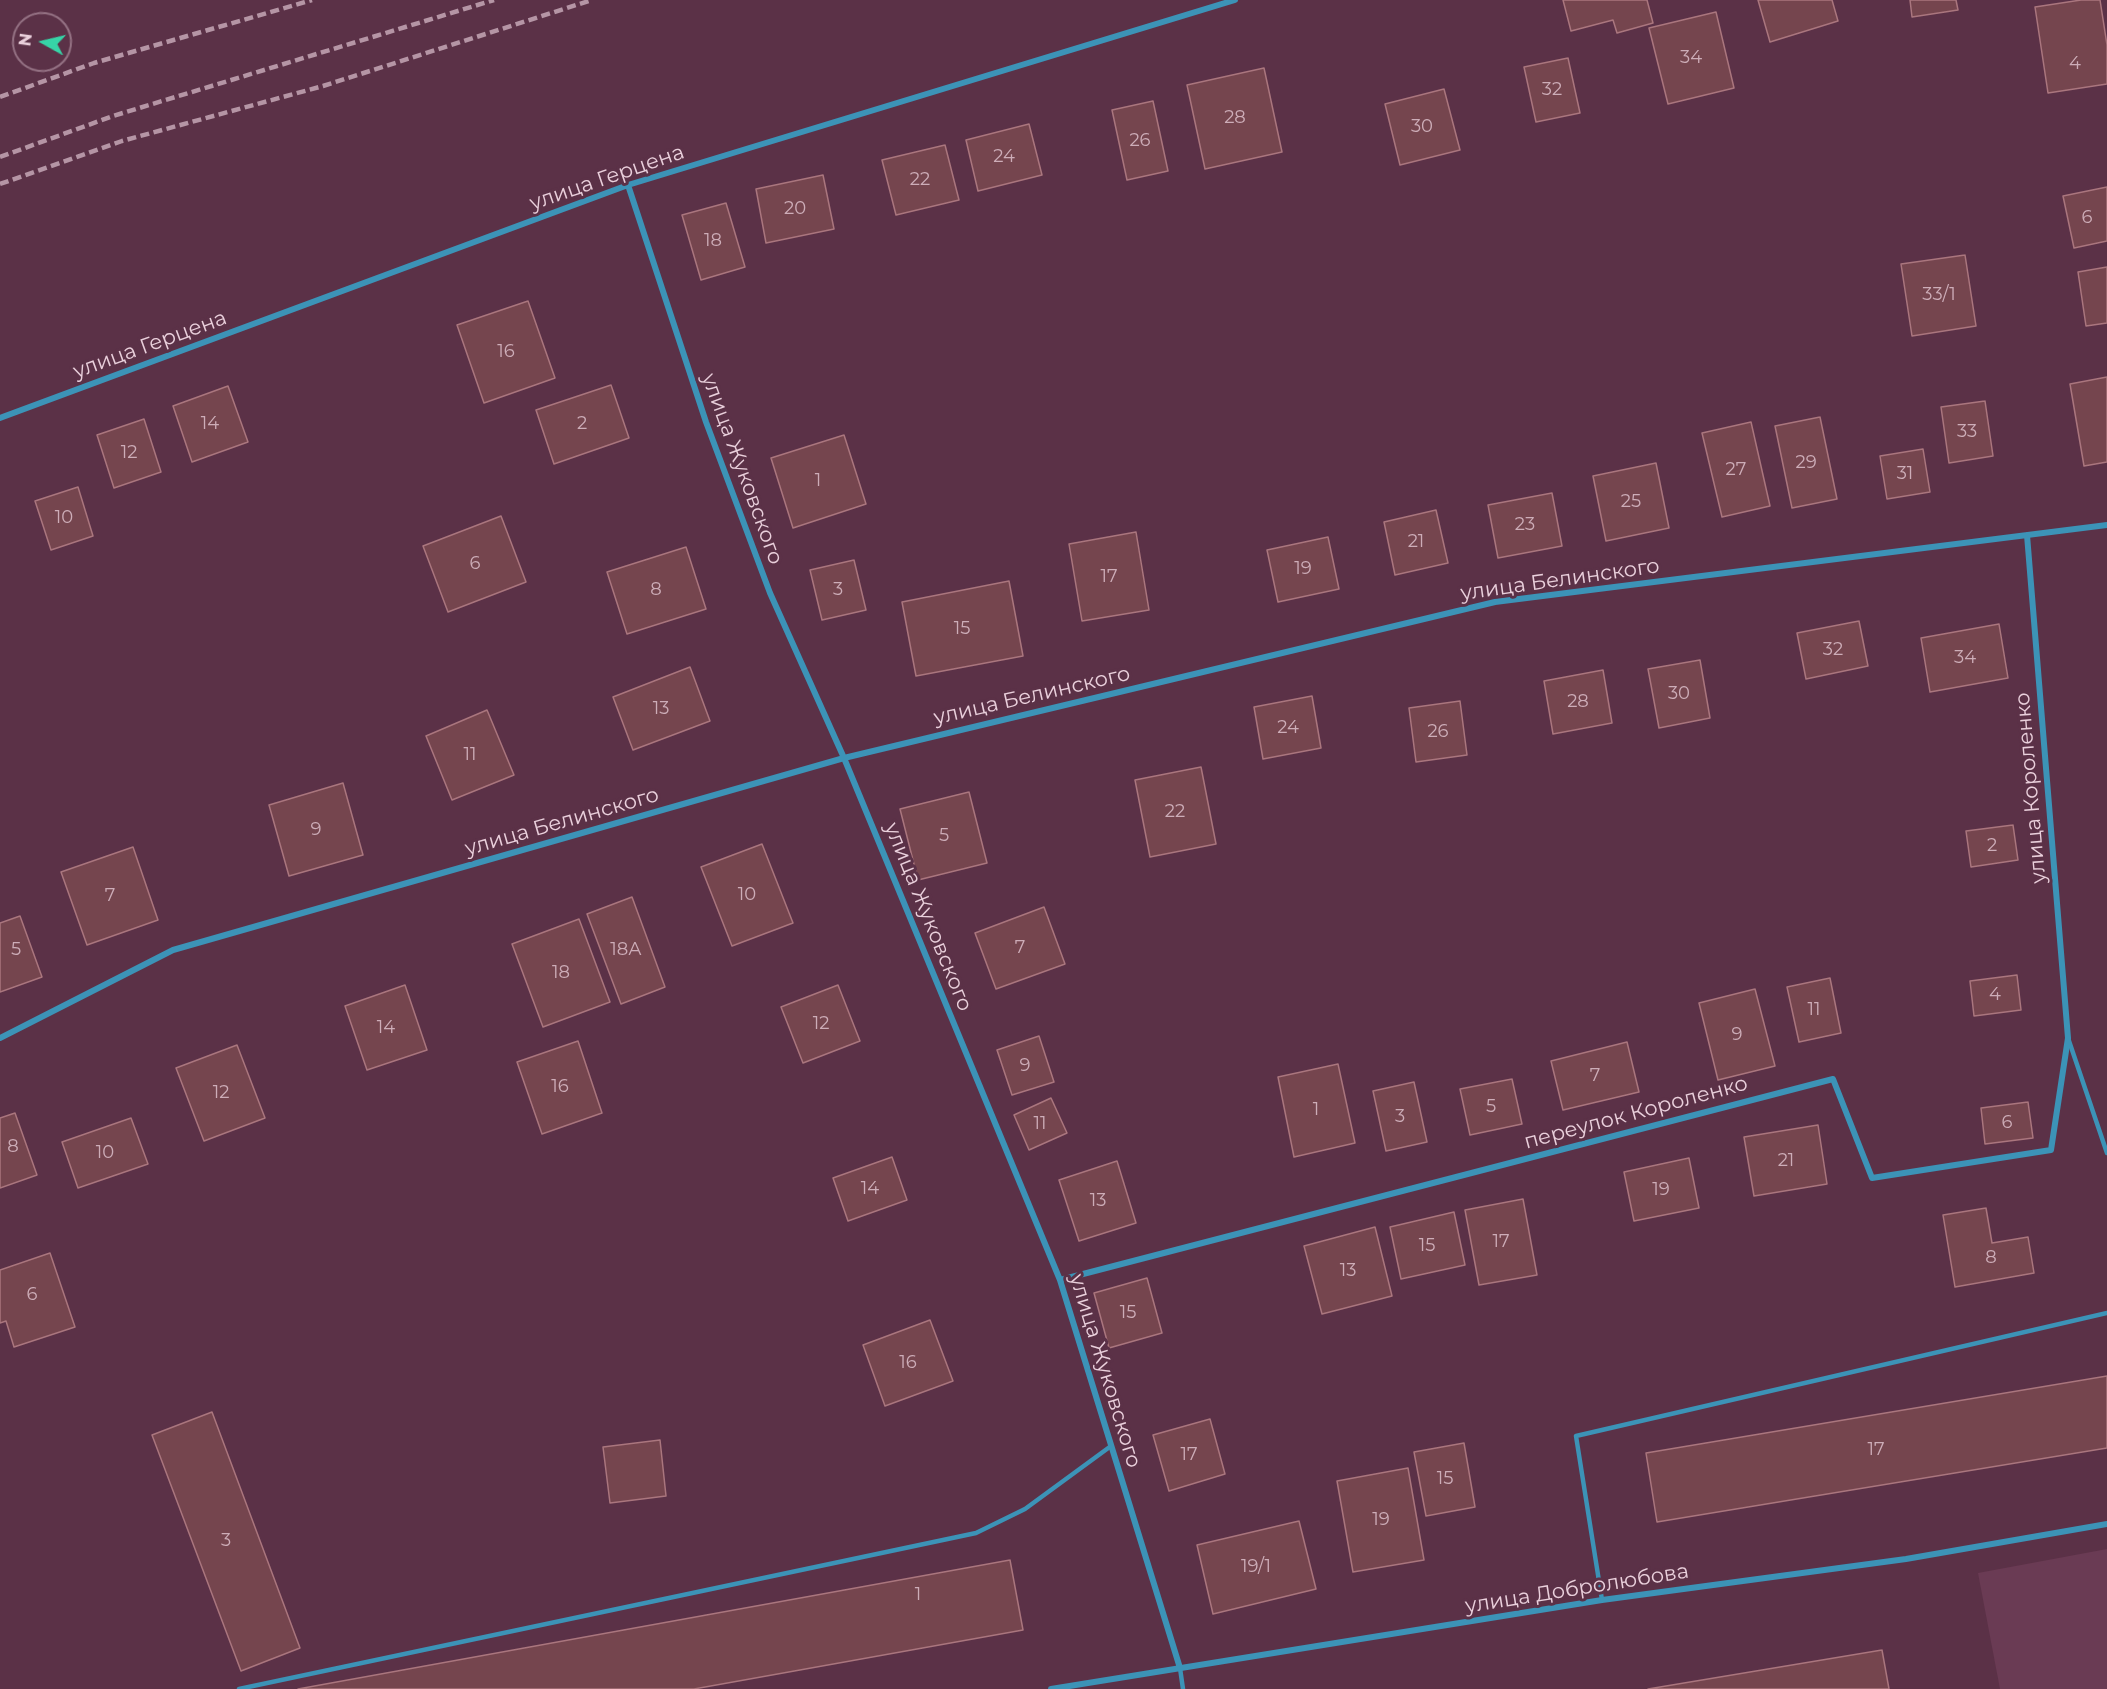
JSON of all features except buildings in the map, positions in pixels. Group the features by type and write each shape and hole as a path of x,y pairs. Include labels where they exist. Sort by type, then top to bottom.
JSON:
{"street":[{"name":"улица Герцена","path":"0,418 628,185 1235,0"},
{"name":"улица Жуковского","path":"628,185 705,422 766,583 844,758 1060,1280 1180,1668"},
{"name":"улица Белинского","path":"0,1038 173,950 844,758 1495,602 2107,525"},
{"name":"улица Короленко","path":"2027,535 2068,1038"},
{"name":"переулок Короленко","path":"1060,1280 1833,1079 1872,1178 2051,1150 2068,1038"},
{"name":"улица Добролюбова","path":"1051,1689 1602,1600 1906,1559 2107,1524"}],"lane":[{"path":"2068,1038 2107,1153"},
{"path":"1602,1600 1576,1436 2107,1313"},
{"path":"239,1689 976,1533 1025,1509 1111,1446"},
{"path":"1180,1668 1183,1689"}],"shaded area":[{"path":"2107,1549 2107,1689 2000,1689 1978,1573"}],"railway":[{"path":"0,97 94,63 312,0"},
{"path":"0,157 113,116 494,0"},
{"path":"0,184 122,141 323,86 592,0"}]}
